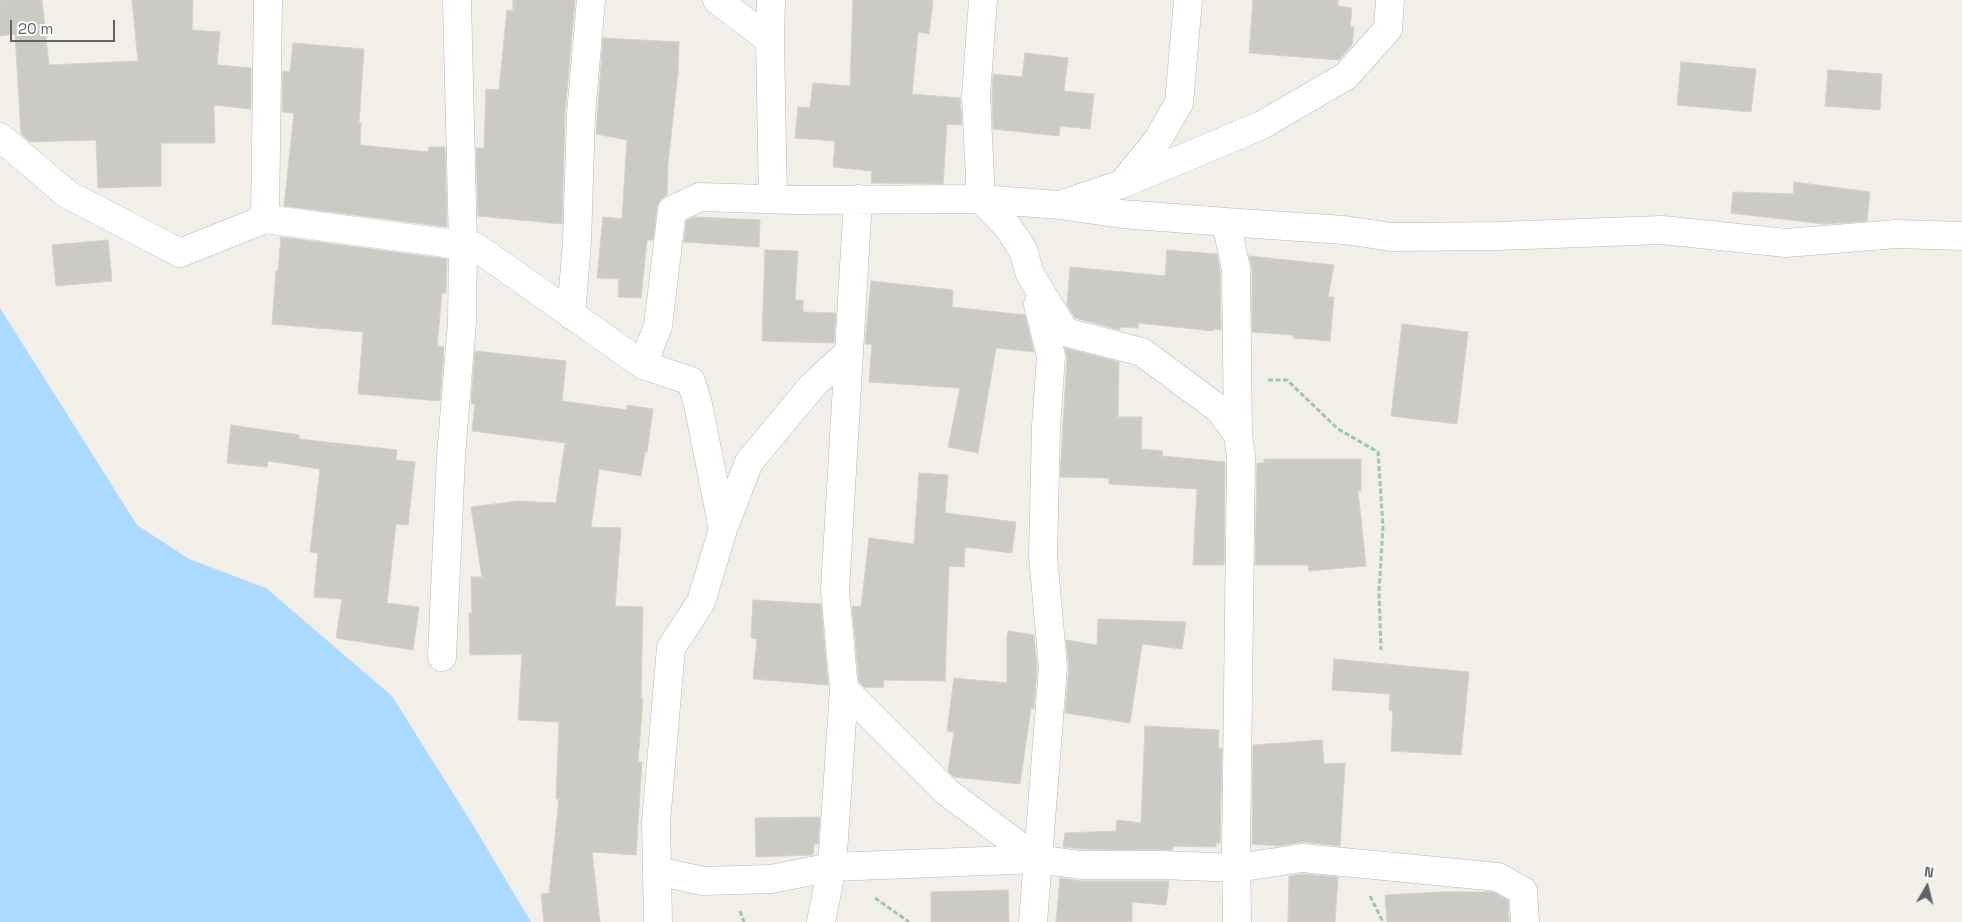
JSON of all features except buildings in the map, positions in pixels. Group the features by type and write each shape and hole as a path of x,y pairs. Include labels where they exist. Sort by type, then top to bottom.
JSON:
{"street":[{"path":"265,219 268,0"},
{"path":"442,657 450,456 462,322 463,246 457,0"},
{"path":"571,314 577,242 581,114 591,0"},
{"path":"717,0 770,40"},
{"path":"771,0 773,200"},
{"path":"983,0 976,96 980,200 1008,227 1023,250 1051,356 1046,427 1043,556 1053,667 1033,922"},
{"path":"1122,184 1157,142 1179,102 1188,0"},
{"path":"1060,205 1122,184 1262,125 1346,76 1388,29 1390,0"},
{"path":"0,137 67,194 180,253 265,219 476,247 643,365 691,381 698,404 723,529"},
{"path":"643,365 658,326 672,210 700,197 773,200 980,200 1060,205 1122,214 1344,230 1392,238 1662,230 1786,243 1896,234 1962,236"},
{"path":"821,922 832,867 844,689 835,590 858,199"},
{"path":"1226,222 1236,269 1238,435 1240,456 1237,922"},
{"path":"1030,274 1065,332 1142,352 1220,410 1238,435"},
{"path":"658,922 656,822 671,648 701,602 723,529 749,462 813,385 849,352"},
{"path":"844,689 947,792 1037,859"},
{"path":"657,870 703,881 771,879 832,867 1037,859 1081,866 1162,865 1237,868 1302,858 1498,878 1523,891 1525,922"}],"path":[{"path":"1237,379 1287,380 1338,429 1378,452 1383,526 1379,591 1381,650"}],"water":[{"path":"0,308 137,525 189,559 266,588 392,696 531,922 0,922"}]}
